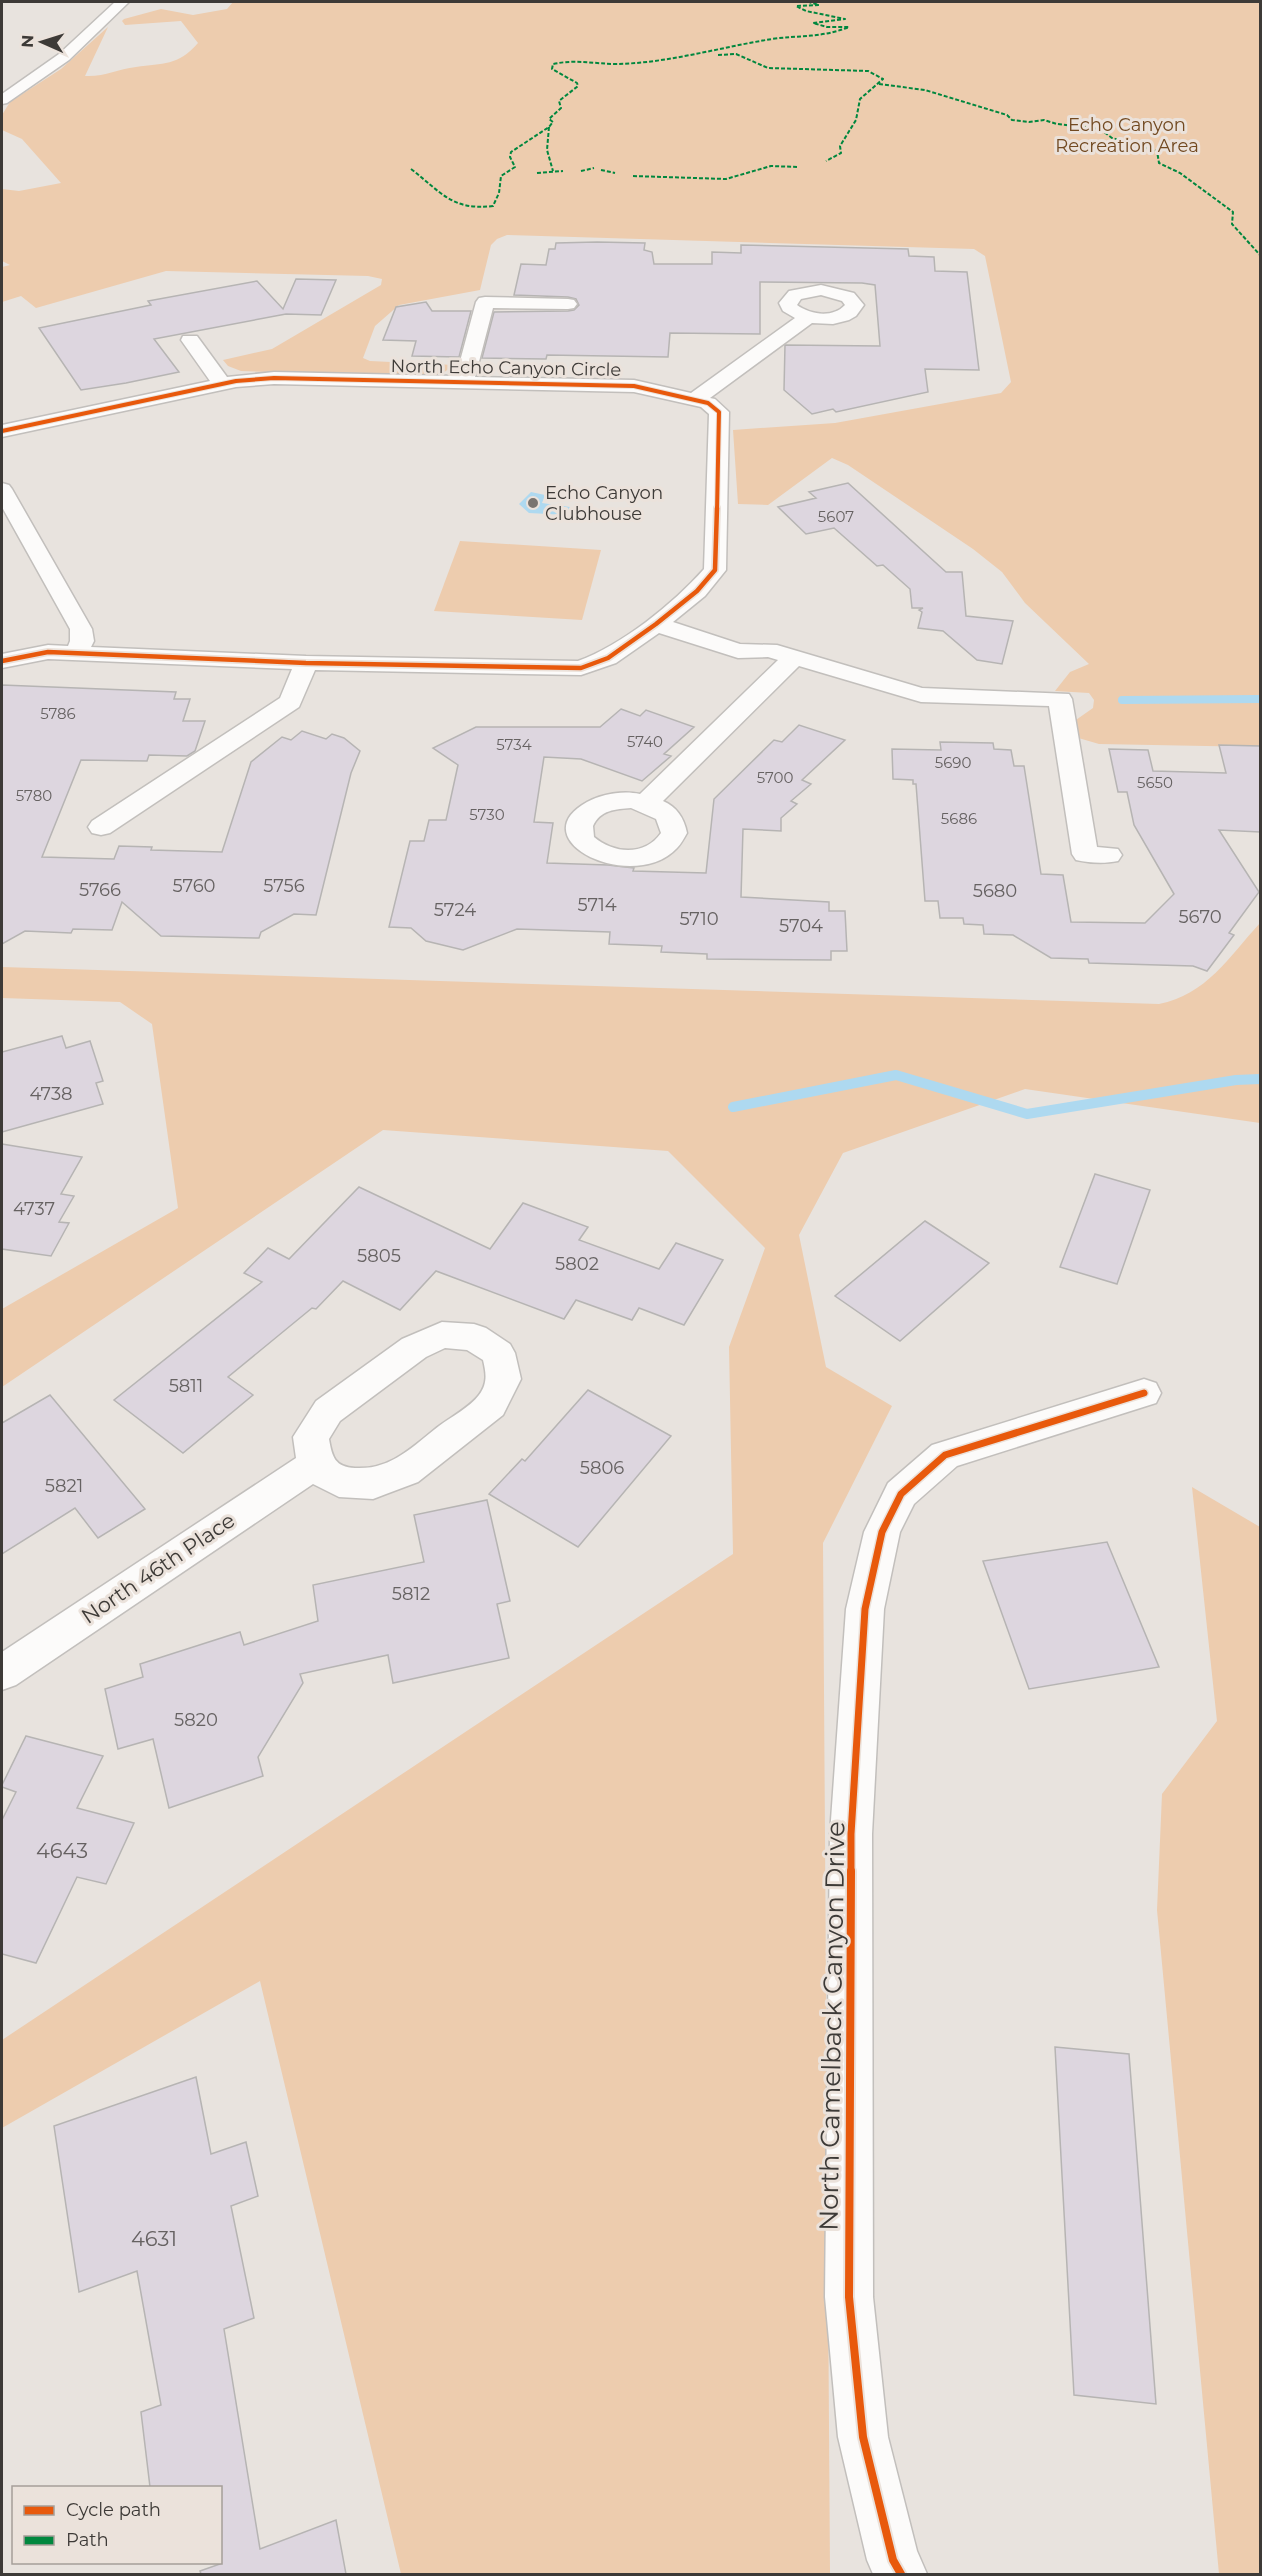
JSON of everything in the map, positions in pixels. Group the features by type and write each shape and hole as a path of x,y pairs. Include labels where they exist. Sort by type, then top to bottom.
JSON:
{"street":[{"path":"2,100 64,57 122,2"},
{"name":"North Echo Canyon Circle","path":"464,383 485,302 568,304"},
{"path":"694,400 808,317"},
{"path":"190,340 222,384"},
{"name":"North Echo Canyon Circle","path":"2,431 222,384 274,378 634,386 708,403 719,412 715,570 697,591 663,618 608,658 581,668 306,663 48,652 2,661"},
{"path":"2,489 81,629 82,640 76,653"},
{"path":"663,618 738,651 769,650 921,695 1060,699 1085,854 1109,855"},
{"path":"646,803 795,657"},
{"path":"101,827 290,702 306,663"},
{"path":"442,1335 474,1337 498,1353 504,1379 491,1405 405,1472 373,1484 339,1482 325,1474 315,1464 311,1437 328,1411 414,1348 442,1335"},
{"name":"North Camelback Canyon Drive","path":"901,2574 893,2560 863,2437 849,2297 851,1834 868,1598 882,1532 901,1494 945,1455 1144,1392"},
{"name":"North 46th Place","path":"2,1672 315,1464"}],"green space":[{"name":"Echo Canyon Recreation Area","path":"233,2 1260,2 1260,747 1099,744 1075,737 1073,722 1093,708 1094,700 1089,693 1055,691 1070,672 1089,664 1025,603 1002,572 973,549 848,465 832,458 768,505 738,504 733,430 835,423 1001,393 1011,382 985,256 974,249 507,235 497,239 491,245 480,290 399,305 375,326 363,358 370,361 454,365 443,373 427,377 241,371 228,366 223,360 272,349 381,285 382,279 368,276 166,271 36,308 21,296 2,302 2,267 10,265 2,261 2,189 19,191 61,183 22,139 2,130 2,115 10,102 61,69 108,27 85,76 177,60 198,43 181,21 125,25 122,21 161,9 193,15 227,9"},
{"path":"460,541 601,550 582,620 434,611"},
{"path":"1260,923 1260,1123 1025,1089 843,1153 799,1235 826,1367 892,1406 823,1543 830,2574 401,2574 260,1981 2,2128 2,2040 733,1554 729,1347 765,1248 668,1151 383,1130 2,1387 2,1309 178,1208 152,1024 120,1002 2,998 2,967 1159,1004 1190,992 1216,973"},
{"path":"1192,1487 1260,1527 1260,2574 1219,2574 1157,1910 1162,1794 1217,1721"}],"water":[{"name":"Echo Canyon Clubhouse","path":"531,492 545,495 542,503 570,507 567,515 529,513 519,504"}],"building":[{"path":"556,243 645,243 644,250 652,252 654,264 712,264 712,252 741,253 741,245 908,249 909,256 934,257 935,271 967,272 979,370 925,369 928,392 836,412 833,409 812,414 784,390 785,345 880,346 875,285 862,283 760,282 760,334 670,333 668,357 547,355 546,359 482,358 494,312 568,311 574,310 579,305 576,299 568,297 514,295 521,264 546,265 549,249 555,249"},
{"path":"296,279 336,280 321,315 286,314 154,339 179,372 126,383 81,390 39,328 151,305 148,301 257,281 283,309"},
{"path":"426,302 432,311 471,311 459,357 412,356 416,341 383,340 396,307"},
{"path":"848,483 946,572 962,572 966,616 1013,621 1002,664 977,660 943,631 918,628 922,612 919,610 923,608 912,608 910,589 883,565 877,566 834,528 806,534 778,507 816,498 809,492"},
{"path":"2,685 176,692 174,699 190,699 183,721 205,721 195,751 187,756 149,755 147,761 81,760 42,857 114,859 119,846 152,847 151,850 222,852 251,762 282,737 291,740 302,731 326,739 332,734 344,738 360,751 351,773 316,915 294,914 261,932 259,938 161,936 122,902 112,930 73,929 71,933 25,931 2,944"},
{"path":"621,709 640,716 646,710 694,727 664,754 671,756 642,781 581,759 544,757 534,822 553,823 547,863 608,865 634,868 633,871 706,873 714,799 774,740 782,742 799,725 845,740 802,780 811,784 791,801 797,804 781,818 781,831 743,829 741,897 829,902 829,911 845,911 847,951 831,951 831,960 707,959 707,954 661,952 662,946 609,944 610,932 517,929 463,950 426,941 411,928 389,927 410,841 424,841 429,820 446,820 458,765 433,748 476,727 600,727"},
{"path":"940,742 993,743 994,749 1011,750 1014,766 1024,766 1041,874 1063,875 1071,922 1145,923 1174,894 1134,825 1127,792 1118,792 1109,749 1148,750 1153,771 1226,773 1219,745 1260,746 1260,832 1219,830 1259,892 1229,933 1234,935 1207,971 1193,966 1089,963 1088,959 1051,958 1013,935 984,934 983,925 964,924 963,918 940,918 938,901 925,901 916,784 913,784 913,780 893,779 892,749 941,750"},
{"path":"62,1036 66,1048 90,1041 103,1081 96,1083 103,1104 2,1132 2,1052"},
{"path":"2,1144 82,1157 61,1194 74,1196 59,1222 69,1223 51,1256 2,1249"},
{"path":"1095,1174 1150,1190 1117,1284 1060,1267"},
{"path":"359,1187 490,1249 523,1203 588,1227 579,1240 659,1269 676,1243 723,1260 684,1325 639,1308 632,1320 576,1300 564,1319 436,1271 400,1310 343,1281 316,1309 312,1308 228,1377 253,1395 183,1453 114,1400 262,1282 244,1273 268,1248 289,1259"},
{"path":"925,1221 989,1263 900,1341 835,1296"},
{"path":"588,1390 671,1436 578,1547 489,1494 522,1459 525,1461"},
{"path":"50,1395 145,1509 98,1538 75,1508 2,1554 2,1423"},
{"path":"487,1500 510,1601 497,1604 509,1658 393,1683 388,1655 300,1674 303,1683 258,1757 263,1776 169,1808 153,1739 118,1749 105,1689 143,1677 140,1664 240,1632 244,1645 318,1621 313,1585 424,1562 414,1515"},
{"path":"1107,1542 1159,1667 1029,1689 983,1561"},
{"path":"26,1736 103,1756 77,1808 134,1823 106,1884 77,1877 36,1963 2,1954 2,1820 16,1792 2,1785"},
{"path":"1055,2047 1129,2054 1156,2404 1074,2395"},
{"path":"196,2077 211,2154 246,2142 258,2196 231,2206 254,2318 224,2329 260,2549 336,2520 346,2574 201,2574 200,2571 222,2564 222,2486 150,2486 141,2412 161,2405 137,2271 79,2292 54,2126"}],"waterway":[{"path":"1122,700 1260,699"},
{"path":"733,1107 896,1075 1027,1114 1236,1080 1260,1079"}],"marked path":[{"path":"411,169 456,204 478,208 493,206 499,193 501,176 515,167 510,157 511,152 549,127 553,122 549,119 561,108 559,101 578,86 577,83 552,69 553,64 572,60 616,64 649,61 775,39 829,35 849,27 827,27 813,23 845,19 806,11 796,6 819,5 809,2"},
{"path":"718,55 736,54 768,68 868,71 881,76 883,79 860,99 858,115 840,146 841,153 826,161"},
{"path":"879,84 925,90 1007,115 1012,120 1029,122 1044,120 1057,124 1100,129 1112,138 1157,151 1159,163 1180,173 1233,212 1232,224 1260,255"},
{"path":"549,127 547,150 553,171"},
{"path":"633,176 726,179 771,166 797,167"},
{"path":"581,171 594,168"},
{"path":"601,170 615,173"},
{"path":"537,173 563,171"}],"cycle path":[{"path":"2,431 236,381 274,378 634,386 708,403 719,412 715,570 697,591 656,624 608,658 581,668 306,663 48,652 2,661"},
{"path":"901,2574 893,2560 863,2437 849,2297 851,1834 865,1609 882,1532 901,1494 945,1455 1144,1393"}],"place":[{"name":"Echo Canyon Clubhouse","path":"533,503"}]}
